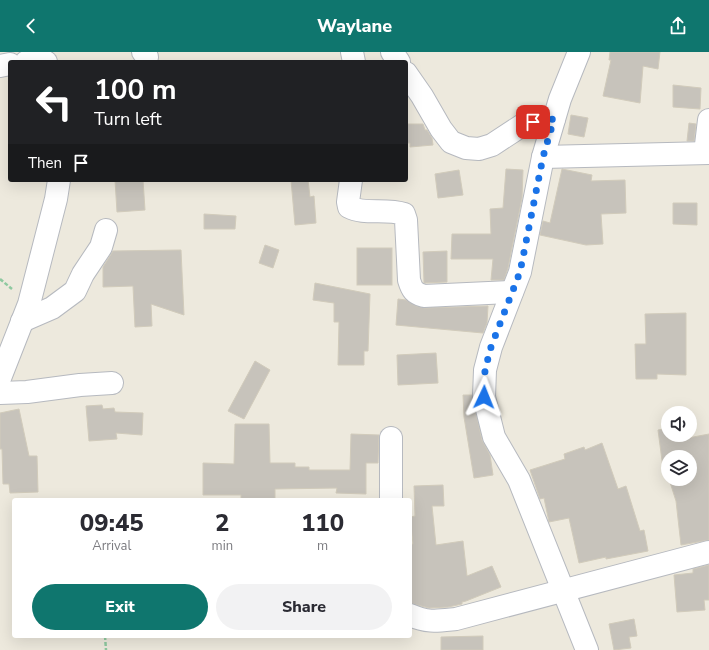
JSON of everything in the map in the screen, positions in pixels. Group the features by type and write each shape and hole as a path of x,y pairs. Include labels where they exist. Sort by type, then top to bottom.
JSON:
{"street":[{"path":"579,52 560,99 543,157 520,272 491,347 485,370 484,397 494,437 519,480 587,650"},
{"path":"408,76 422,96 441,129 451,142 466,148 479,149 492,145 521,126 540,120 554,119"},
{"path":"543,157 707,153 709,120"},
{"path":"0,378 29,304 60,182"},
{"path":"351,182 348,202 350,207 355,210 394,211 404,214 406,220 409,280 411,289 415,294 424,296 512,292"},
{"path":"22,321 52,308 75,291 83,274 101,247 106,230"},
{"path":"0,393 27,392 75,385 112,383"},
{"path":"391,438 391,498"},
{"path":"412,616 423,621 456,619 564,592 709,552"}],"path":[{"path":"104,638 106,650"}],"building":[{"path":"610,52 660,52 658,69 643,66 640,103 603,96 611,60 609,60"},
{"path":"673,85 701,88 700,109 673,107"},
{"path":"571,115 588,118 584,137 568,134"},
{"path":"689,123 696,124 694,141 687,141"},
{"path":"408,124 423,124 425,130 427,130 432,138 433,145 410,147 410,143 408,143"},
{"path":"506,169 523,170 522,198 508,268 504,280 491,280 493,259 451,259 452,234 491,234 490,209 503,208"},
{"path":"562,169 592,175 591,181 625,180 626,213 601,214 603,244 586,245 540,235 543,221 550,223"},
{"path":"459,170 463,195 438,198 435,174"},
{"path":"115,182 143,182 145,210 117,212"},
{"path":"291,182 308,182 310,197 314,196 316,223 295,225"},
{"path":"673,203 697,203 697,225 673,224"},
{"path":"204,214 236,216 235,229 204,229"},
{"path":"265,245 279,250 273,268 259,263"},
{"path":"357,248 392,248 392,285 357,285"},
{"path":"181,250 184,315 151,304 152,326 135,327 133,286 103,287 103,267 113,251"},
{"path":"447,251 447,282 424,283 423,252"},
{"path":"315,283 370,294 368,351 364,351 364,365 338,365 339,322 334,322 334,303 313,300"},
{"path":"398,299 406,300 416,306 425,308 488,306 487,323 483,333 396,325"},
{"path":"686,313 686,375 657,374 657,379 636,379 635,344 646,344 645,314"},
{"path":"436,353 438,383 398,385 397,355"},
{"path":"255,361 270,370 244,419 228,411"},
{"path":"463,395 472,395 482,440 490,455 493,475 474,478 464,417"},
{"path":"102,405 103,409 114,408 115,412 143,413 142,435 116,433 117,439 89,441 86,406"},
{"path":"19,409 29,456 37,456 38,492 10,493 9,484 3,484 2,449 0,449 0,413"},
{"path":"235,424 269,424 270,463 295,463 295,467 309,467 309,470 350,470 351,434 379,435 378,463 366,463 366,494 336,493 337,488 275,489 275,498 241,498 241,495 203,495 203,463 234,464"},
{"path":"661,429 661,442 697,442 697,436 709,434 709,540 681,545 676,501 671,486 697,486 697,450 661,450 661,453 658,430"},
{"path":"602,443 618,489 626,486 640,531 644,530 648,551 606,559 606,557 579,563 569,518 549,522 544,498 540,499 530,470 565,459 564,454 584,447 585,450"},
{"path":"443,485 444,506 432,506 436,545 463,541 467,576 492,566 501,587 462,602 462,604 448,607 429,608 412,604 412,517 415,516 414,486"},
{"path":"709,565 709,600 704,600 705,610 677,612 674,575 693,573 693,569"},
{"path":"634,619 637,636 629,637 631,648 614,650 609,624"},
{"path":"483,636 483,650 441,650 441,637"}],"route":[{"path":"484,397 485,370 491,347 520,272 543,157 554,119 533,122"}]}
